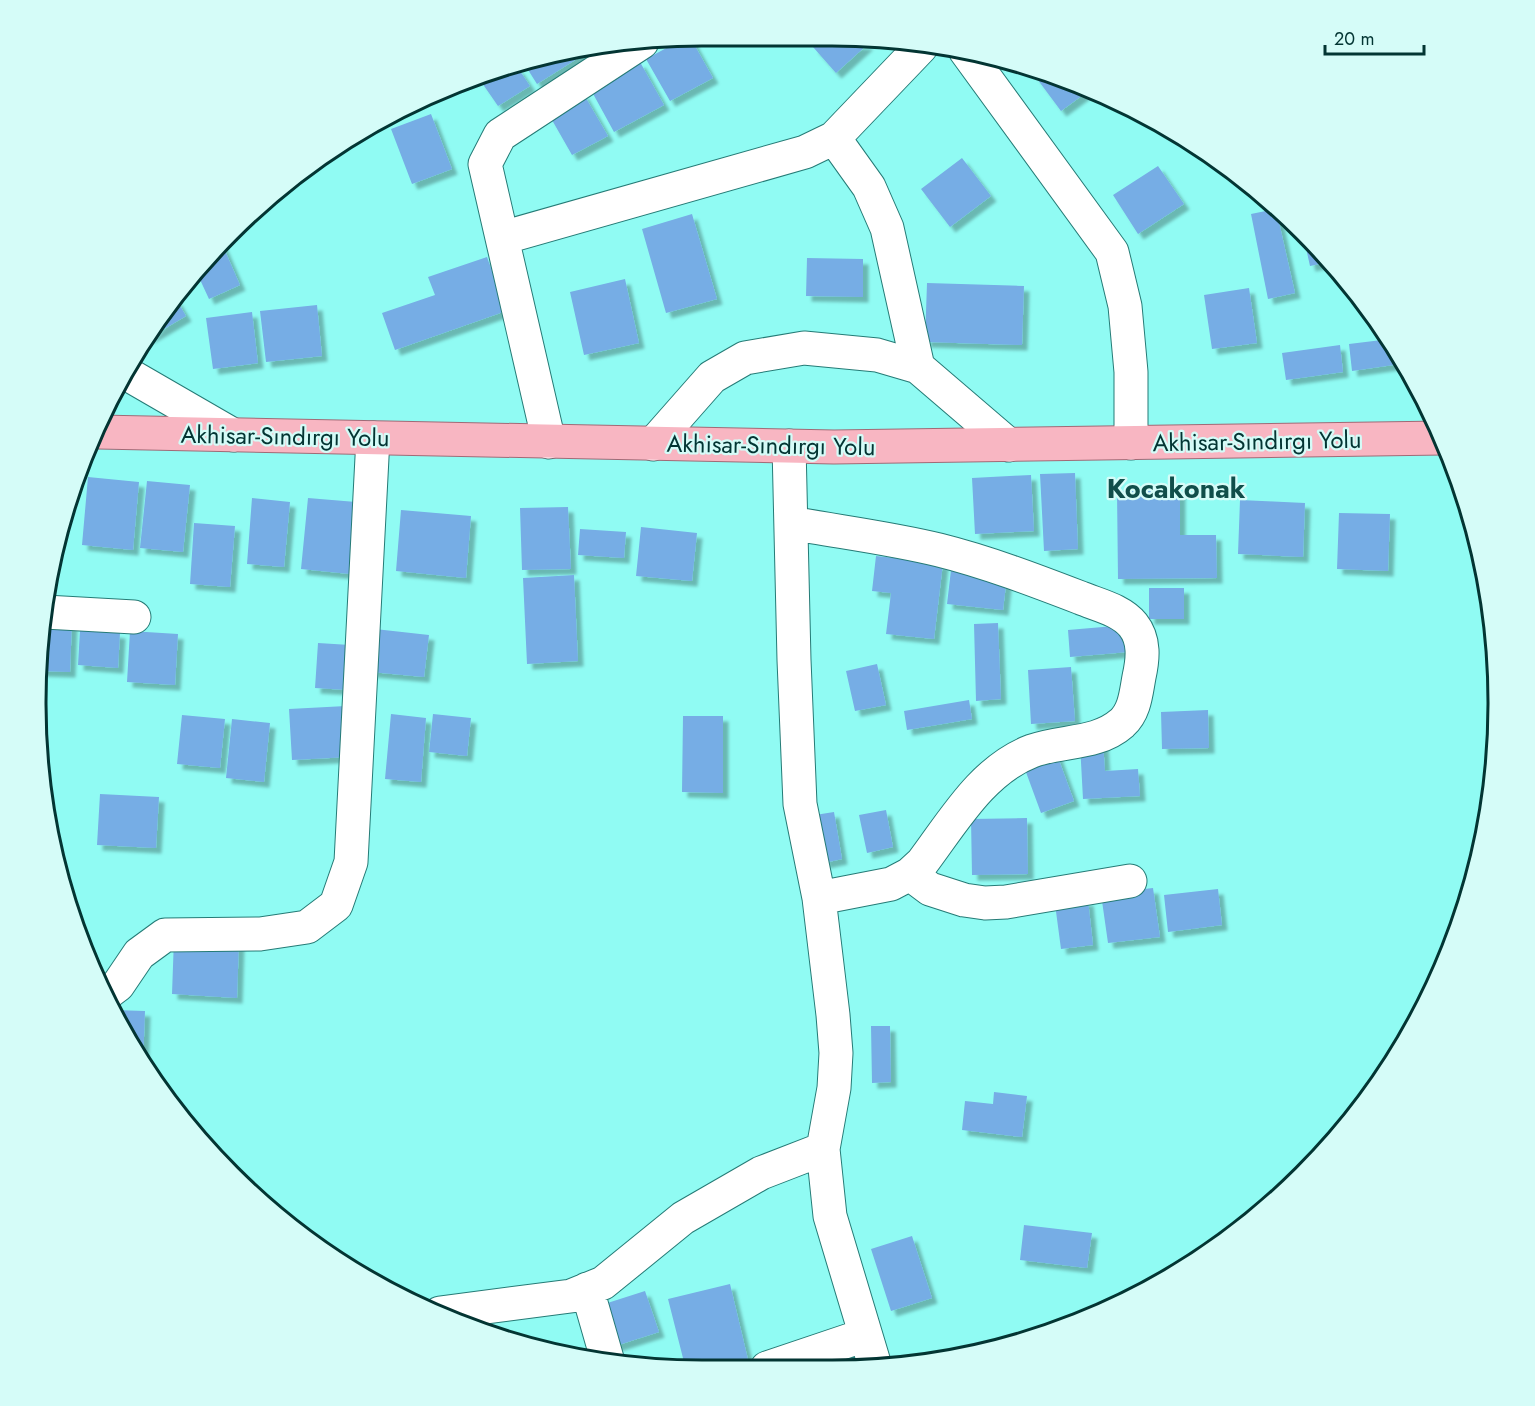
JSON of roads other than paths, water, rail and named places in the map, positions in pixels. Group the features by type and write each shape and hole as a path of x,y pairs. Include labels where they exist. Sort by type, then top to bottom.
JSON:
{"main road":[{"name":"Akhisar-Sındırgı Yolu","path":"105,432 789,446 1433,438"}],"street":[{"path":"549,442 485,165 500,135 628,51"},
{"path":"502,238 804,152 834,138 916,52"},
{"path":"974,62 1112,252 1125,306 1131,372 1131,443"},
{"path":"834,138 868,187 887,228 918,367"},
{"path":"653,444 712,377 745,358 804,348 877,356 918,367 1009,445"},
{"path":"133,377 233,435"},
{"path":"112,989 118,985 139,954 165,935 260,934 307,927 336,905 351,862 373,438"},
{"path":"789,446 800,804 819,898 836,1053 834,1088 823,1149 830,1216 872,1358"},
{"path":"791,523 937,549 1048,585 1125,616 1134,626 1142,652 1142,666 1135,700 1125,720 1113,730 1100,737 1032,751 1012,760 996,771 982,784 922,863 910,874 891,884 819,898"},
{"path":"53,612 134,617"},
{"path":"910,874 930,890 964,900 985,903 1006,902 1130,881"},
{"path":"455,1311 571,1296 603,1283 683,1218 761,1173 823,1149"},
{"path":"586,1289 605,1352"},
{"path":"791,1360 865,1335"}],"district":[{"name":"Kocakonak","path":"1176,488"}]}
